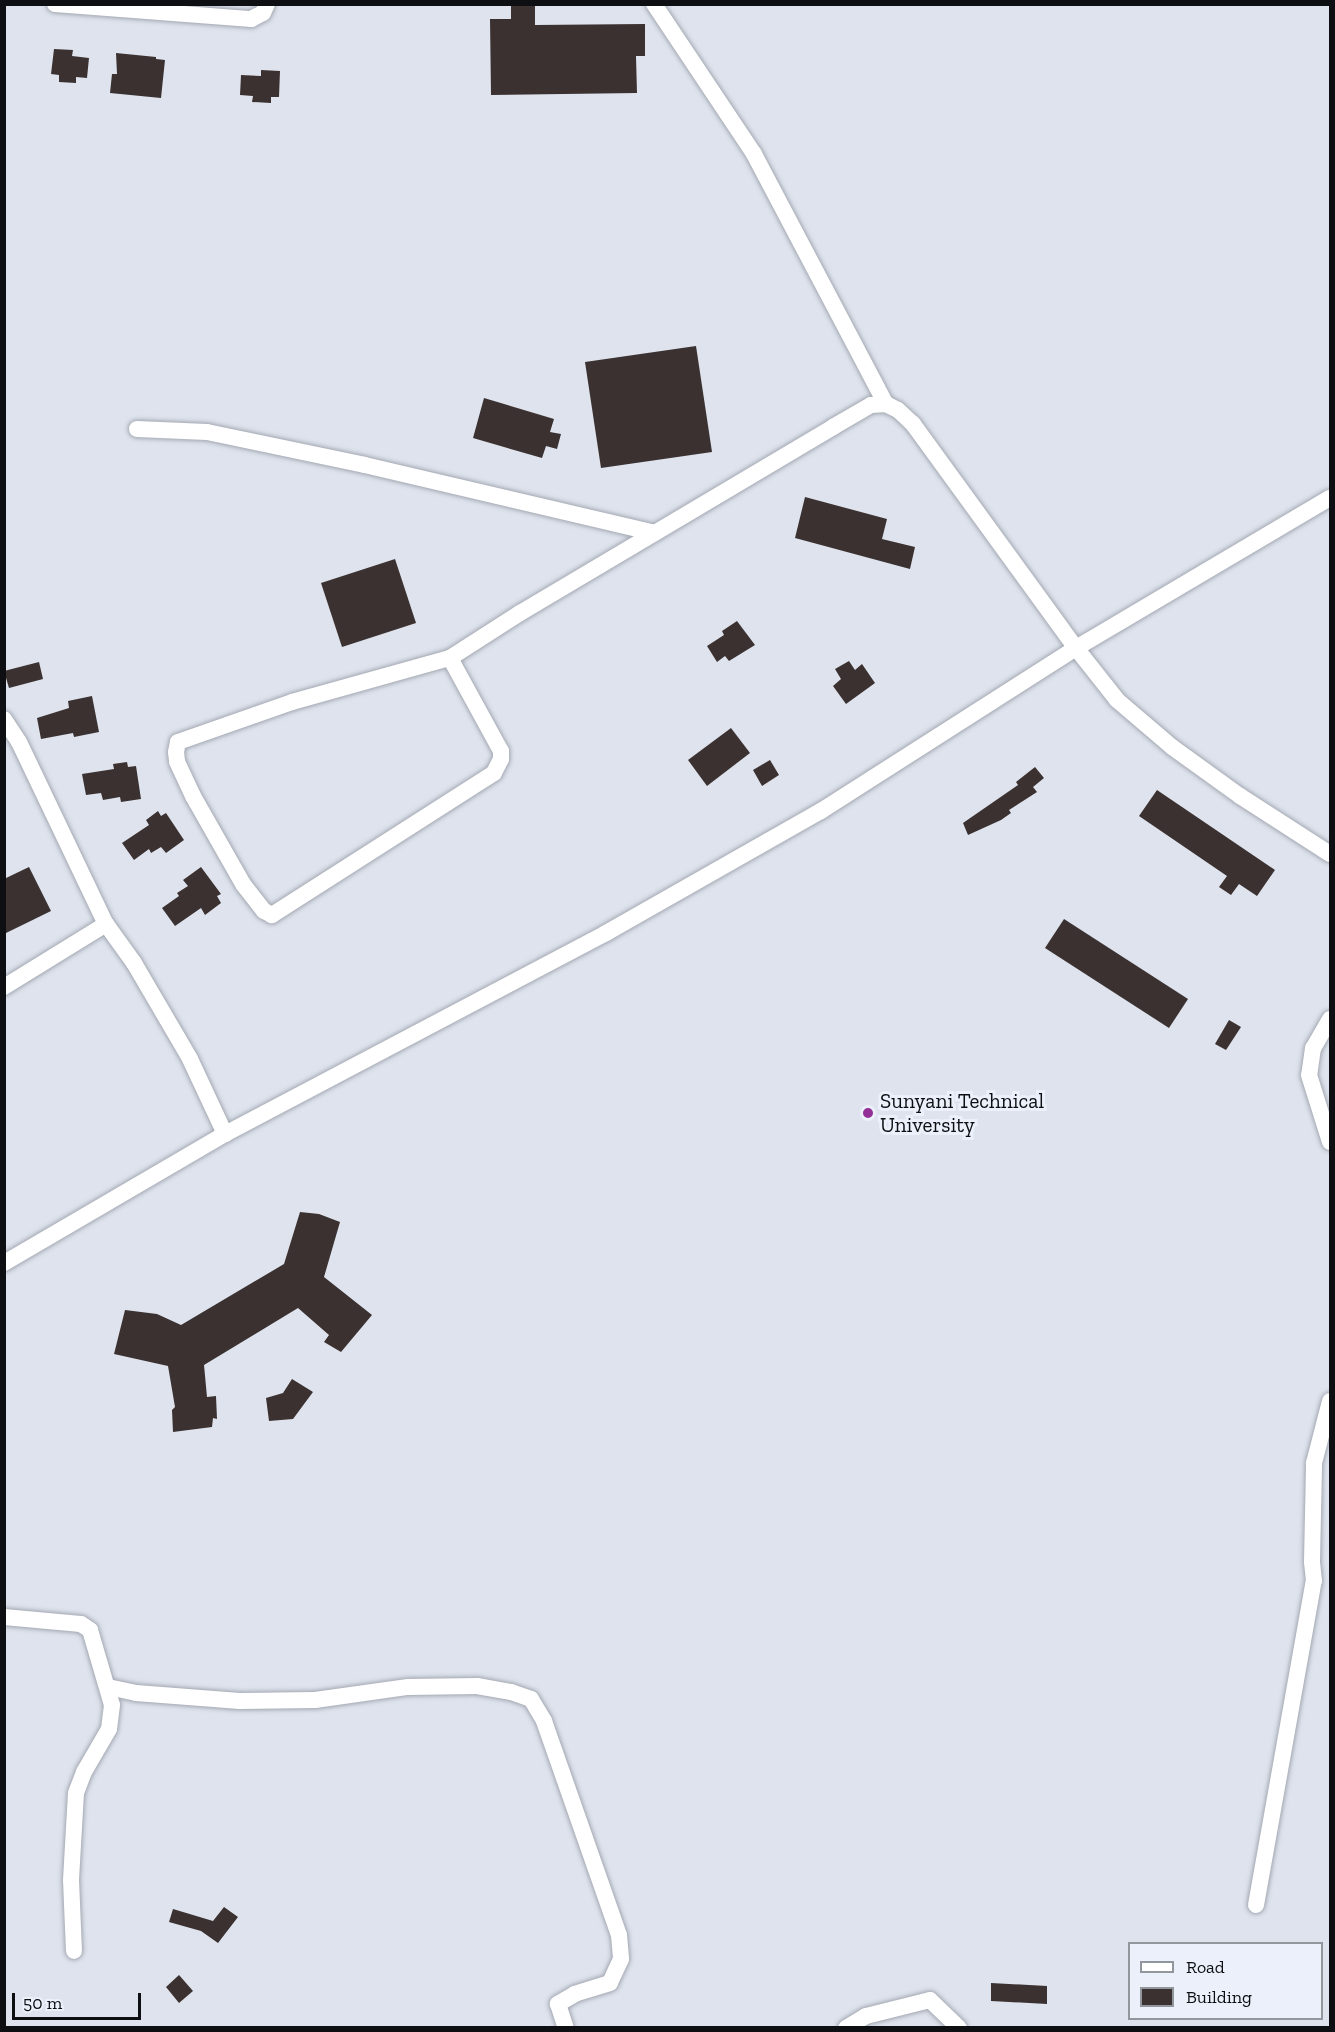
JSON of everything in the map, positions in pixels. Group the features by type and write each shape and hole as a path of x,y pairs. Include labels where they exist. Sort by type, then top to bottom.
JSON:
{"street":[{"path":"55,4 251,19 263,13 267,4"},
{"path":"654,4 754,154 886,404"},
{"path":"450,658 501,751 501,759 495,773 272,915 264,911 249,894 193,796 177,761 178,742 292,702 450,658 654,533 871,405 886,404 898,410 914,424 1076,648 1118,700 1172,747 1240,796 1330,854"},
{"path":"138,429 207,432 364,465 654,533"},
{"path":"4,1263 225,1134 606,933 800,823 1076,648 1330,498"},
{"path":"4,719 19,742 106,924 134,963 190,1059 225,1134"},
{"path":"4,987 106,924"},
{"path":"1330,1019 1313,1047 1309,1076 1330,1142"},
{"path":"1256,1905 1314,1581 1312,1562 1314,1464 1330,1401"},
{"path":"4,1617 81,1624 90,1630 92,1644 108,1687 112,1705 111,1723 76,1793 71,1880 74,1951"},
{"path":"108,1687 136,1694 240,1701 315,1700 408,1687 477,1686 511,1692 531,1699 544,1721 619,1935 621,1959 610,1983 575,1994 558,2004 566,2028"},
{"path":"846,2028 866,2016 930,2000 959,2028"}],"building":[{"path":"511,4 535,4 535,25 645,24 645,56 636,56 637,93 491,95 490,19 511,19"},
{"path":"54,49 73,50 72,56 89,58 87,78 76,77 76,83 59,82 59,75 51,74"},
{"path":"116,53 165,60 161,98 110,93 112,74 117,74"},
{"path":"261,70 280,71 279,97 271,97 271,103 252,102 253,96 240,95 241,75 261,76"},
{"path":"696,346 712,452 601,468 585,362"},
{"path":"484,398 554,419 550,432 561,434 557,449 546,446 542,458 473,438"},
{"path":"805,497 887,519 882,539 915,547 910,569 795,538"},
{"path":"395,559 416,623 342,647 321,583"},
{"path":"737,621 755,645 729,661 725,656 717,662 707,646 724,635 722,631"},
{"path":"849,661 855,670 862,664 875,683 846,704 833,686 841,679 835,669"},
{"path":"39,662 43,679 9,688 4,671"},
{"path":"92,696 99,732 74,737 73,733 41,739 37,718 69,708 68,701"},
{"path":"731,728 750,753 707,786 688,760"},
{"path":"770,760 779,775 762,786 753,770"},
{"path":"127,762 128,767 136,766 141,799 121,802 120,797 103,800 101,793 86,795 82,774 114,769 113,764"},
{"path":"1035,767 1044,778 1033,787 1037,792 1009,810 1011,813 1001,820 968,835 963,823 1018,785 1016,782"},
{"path":"1157,790 1275,870 1257,896 1239,884 1231,895 1219,887 1227,876 1139,816"},
{"path":"158,811 161,816 166,813 184,840 166,853 161,847 151,853 149,849 134,860 122,843 149,825 146,820"},
{"path":"29,867 51,911 4,934 4,879"},
{"path":"201,867 221,894 217,896 221,903 205,915 201,908 175,926 162,908 179,896 177,893 188,886 183,880"},
{"path":"1064,919 1188,999 1169,1028 1045,948"},
{"path":"1229,1020 1241,1027 1226,1050 1215,1044"},
{"path":"300,1212 319,1214 340,1222 324,1277 372,1315 341,1352 324,1342 329,1335 298,1308 204,1365 207,1397 216,1396 217,1419 213,1418 212,1427 173,1432 172,1410 175,1407 168,1366 114,1354 125,1310 157,1314 181,1325 284,1264"},
{"path":"292,1379 313,1392 293,1419 269,1421 266,1398 283,1393"},
{"path":"224,1907 238,1917 218,1943 201,1931 169,1922 173,1909 213,1921"},
{"path":"179,1975 193,1991 179,2003 166,1987"},
{"path":"991,1983 1047,1986 1047,2004 991,2001"}],"place":[{"name":"Sunyani Technical University","path":"868,1113"}]}
